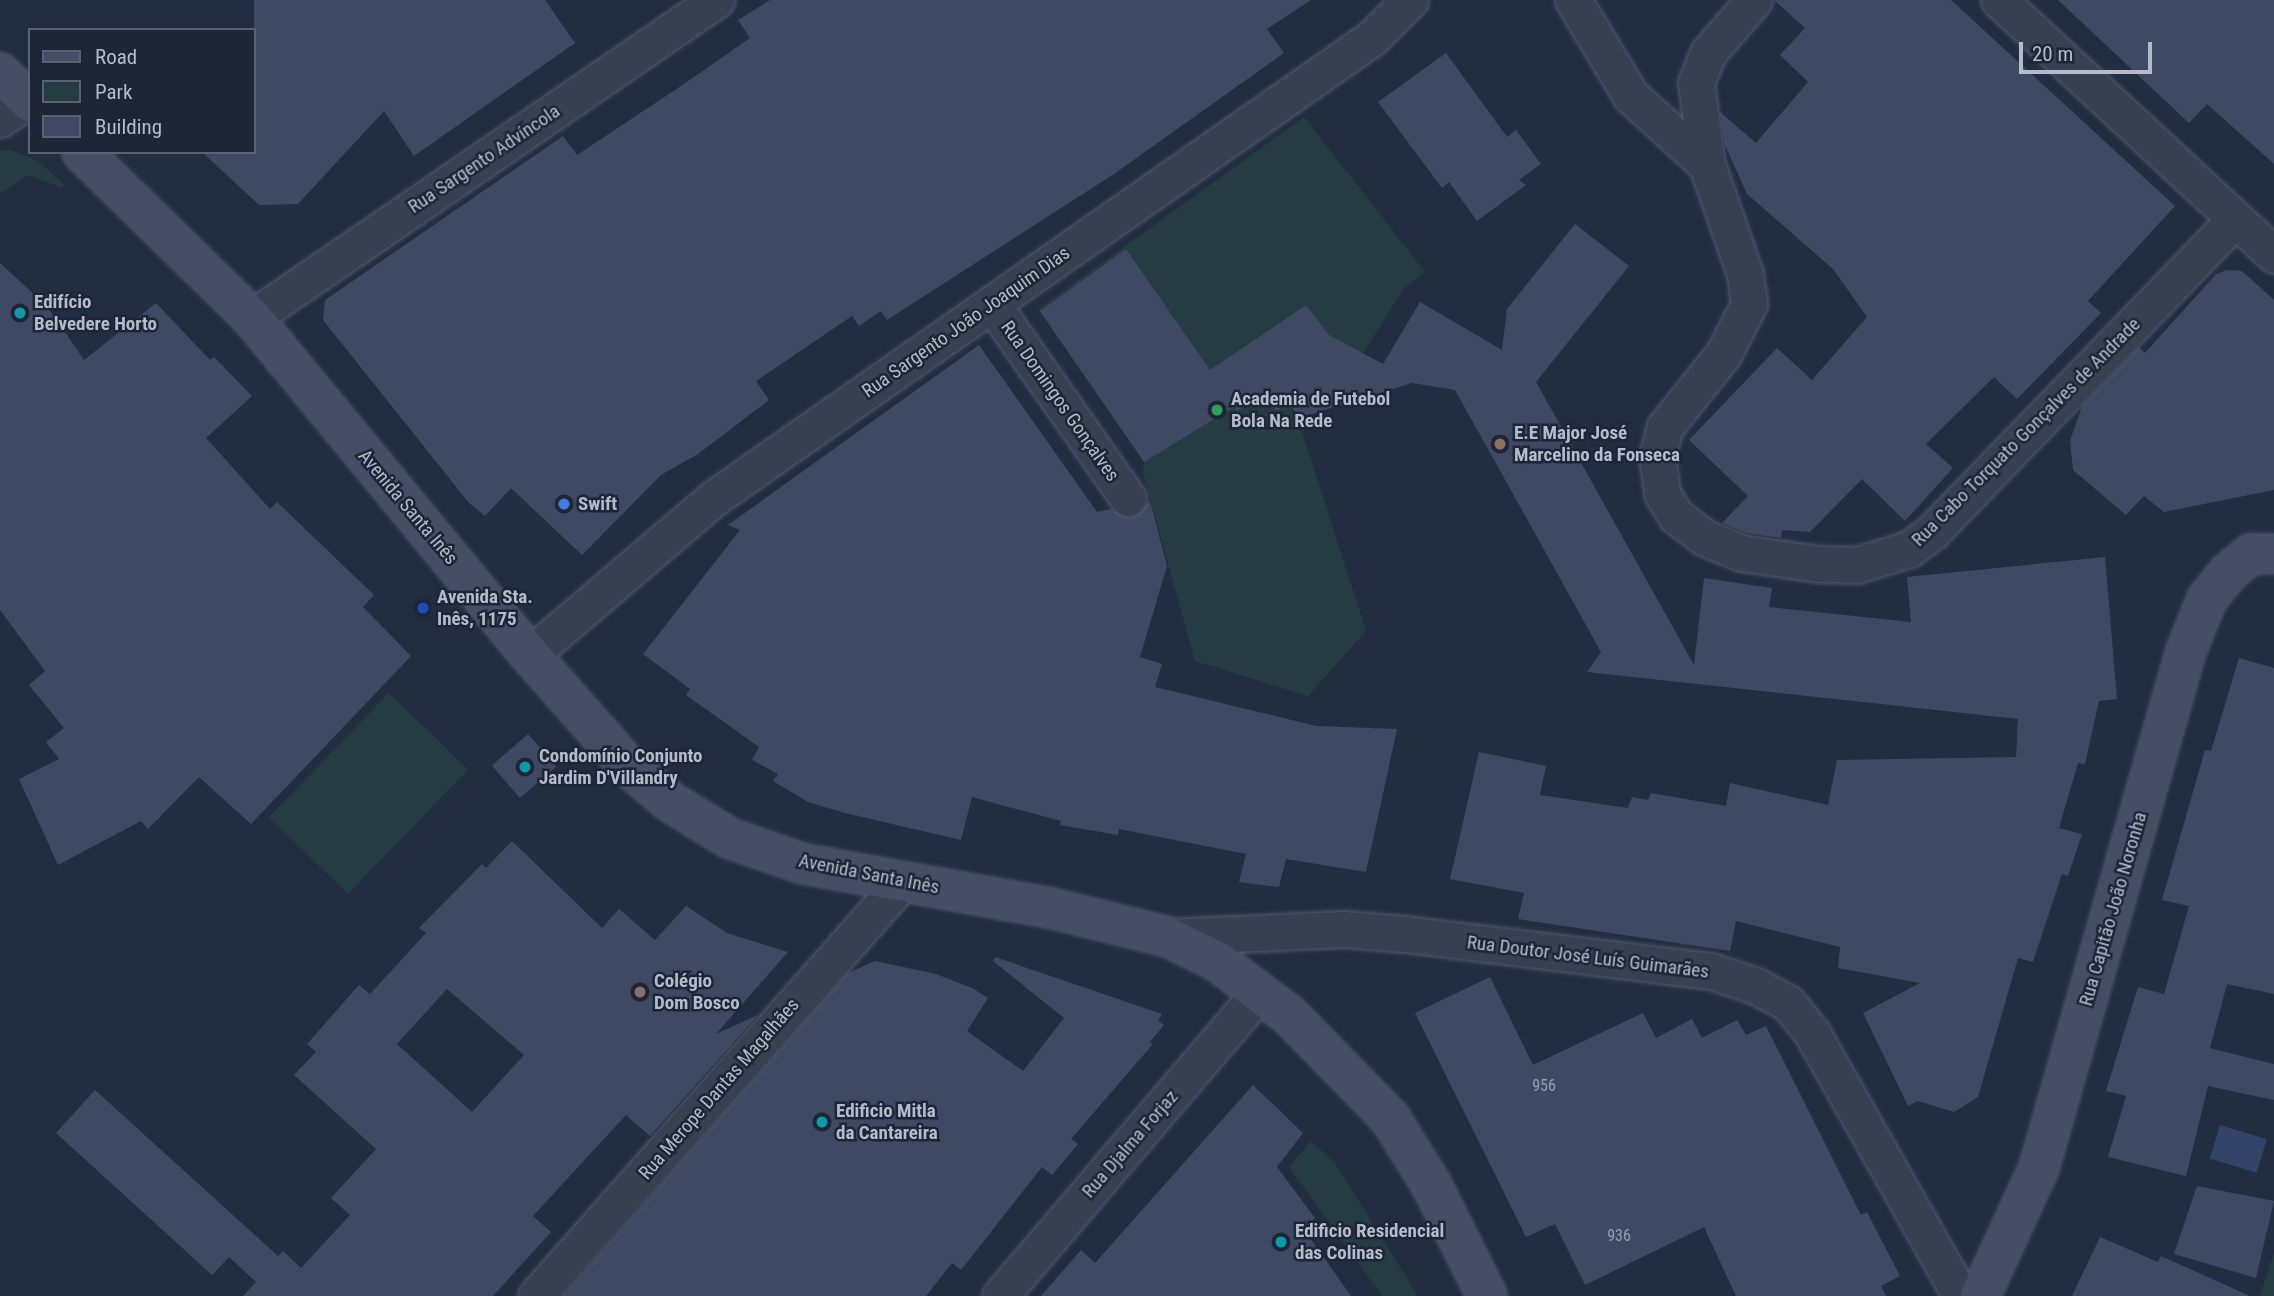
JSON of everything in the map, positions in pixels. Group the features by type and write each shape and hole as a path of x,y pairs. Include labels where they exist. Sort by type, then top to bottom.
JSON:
{"main road":[{"path":"0,73 19,107"},
{"name":"Avenida Santa Inês","path":"84,154 252,318 530,656 627,765 669,801 729,838 804,864 1050,908 1168,937 1217,961 1260,992 1330,1053 1390,1118 1432,1186 1487,1296"},
{"name":"Rua Capitão João Noronha","path":"1980,1296 2039,1168 2186,651 2207,599 2228,573 2251,554 2274,554"}],"street":[{"name":"Rua Sargento Advíncola","path":"252,318 716,0"},
{"name":"Rua Sargento João Joaquim Dias","path":"530,656 714,498 1386,28 1410,0"},
{"path":"1573,0 1631,96 1707,165"},
{"name":"Rua Cabo Torquato Gonçalves de Andrade","path":"1754,0 1708,52 1696,82 1707,165 1745,274 1749,304 1730,344 1665,427 1657,456 1662,493 1676,516 1706,538 1742,553 1818,564 1857,565 1890,558 1932,532 2235,219"},
{"path":"1999,0 2274,255"},
{"name":"Rua Domingos Gonçalves","path":"992,304 1128,498"},
{"name":"Rua Merope Dantas Magalhães","path":"536,1296 902,882"},
{"name":"Rua Doutor José Luís Guimarães","path":"1168,937 1343,929 1405,933 1711,971 1756,986 1788,1003 1812,1033 1961,1296"},
{"name":"Rua Djalma Forjaz","path":"1000,1296 1260,992"}],"green space":[{"name":"Academia de Futebol Bola Na Rede","path":"1304,117 1425,272 1404,288 1346,380 1355,401 1298,419 1366,631 1308,696 1195,661 1143,473 1144,462 1038,309"},
{"path":"10,150 36,160 66,186 62,188 28,175 0,194 0,151"},
{"path":"389,693 468,769 348,894 269,817"},
{"path":"1311,1141 1335,1163 1418,1296 1382,1296 1289,1167"},
{"path":"2274,1253 2274,1296 2260,1296"}],"water":[{"path":"2220,1125 2267,1139 2257,1173 2210,1158"}],"building":[{"path":"254,0 545,0 575,43 414,156 384,111 298,204 259,205 204,154 256,154"},
{"path":"770,0 1311,0 1267,29 1284,53 1114,174 887,320 881,311 859,326 852,316 756,381 769,400 698,454 661,475 582,555 511,488 485,516 469,503 323,320 325,300 563,136 577,155 681,86 750,38 738,20"},
{"path":"1774,0 1951,0 2175,206 2088,301 2101,313 2017,399 1994,377 1926,444 1953,468 1905,521 1862,479 1810,532 1782,530 1781,538 1747,533 1722,523 1748,496 1689,440 1777,348 1812,380 1867,317 1833,269 1747,194 1725,145 1720,112 1756,143 1808,82 1780,55 1805,28"},
{"path":"2058,0 2274,0 2274,164 2207,104 2189,123"},
{"path":"1446,53 1507,137 1516,130 1541,164 1519,180 1526,185 1477,221 1449,182 1442,188 1378,102"},
{"path":"1575,224 1629,266 1536,382 1694,665 1704,578 1772,588 1769,607 1911,622 1907,577 2105,557 2117,699 2099,701 2085,764 2078,763 2059,828 2082,834 2068,876 2062,874 2033,962 2018,958 1978,1097 1954,1112 1918,1101 1908,1106 1863,1013 1920,983 1838,968 1840,947 1736,921 1730,951 1518,919 1524,893 1450,879 1479,752 1546,766 1540,795 1628,808 1632,797 1648,800 1651,793 1726,806 1730,783 1828,805 1837,760 2016,757 2018,719 1587,672 1601,652 1455,390 1412,383 1298,418 1290,402 1276,411 1265,395 1237,411 1234,407 1144,462 1040,311 1126,249 1210,370 1306,305 1329,335 1383,364 1420,302 1502,350 1507,309"},
{"path":"0,263 47,306 84,360 156,303 210,360 214,357 252,396 206,438 270,509 277,502 374,595 363,607 411,656 251,824 199,777 148,829 141,821 58,865 19,779 59,759 46,742 64,728 29,685 45,671 0,610"},
{"path":"2227,270 2242,271 2274,300 2274,490 2164,512 2144,496 2126,515 2073,470 2070,441 2082,406 2139,347 2145,353 2216,274"},
{"path":"979,345 1097,512 1111,509 1130,518 1150,501 1167,566 1140,657 1162,664 1155,687 1316,726 1397,729 1366,872 1286,859 1279,887 1239,882 1246,854 1119,829 1118,835 1060,825 1061,821 972,797 961,840 808,802 773,781 778,774 752,760 759,747 686,695 690,689 643,654 740,530 728,525"},
{"path":"2239,658 2274,668 2274,994 2227,984 2210,1048 2274,1064 2274,1100 2208,1086 2186,1176 2108,1157 2126,1096 2106,1091 2138,987 2164,994 2189,906 2162,900 2205,750 2211,751"},
{"name":"Condomínio Conjunto Jardim D'Villandry","path":"528,734 556,766 520,798 492,765"},
{"path":"512,841 602,928 619,909 655,940 686,906 727,933 788,952 716,1034 758,1015 650,1136 626,1115 533,1216 551,1232 493,1296 243,1296 256,1282 229,1257 212,1275 56,1133 95,1090 278,1256 283,1251 301,1268 350,1215 331,1198 376,1149 294,1075 316,1052 307,1044 359,985 370,994 426,933 419,928 482,864 486,868","holes":["447,989 524,1055 472,1112 397,1044"]},
{"path":"995,957 1162,1014 1158,1020 1164,1025 1150,1042 1153,1044 1071,1139 1078,1144 1052,1175 1042,1167 961,1270 952,1263 926,1296 563,1296 848,973 875,961 936,974 972,988 988,998 967,1031 1023,1071 1064,1018 993,961"},
{"path":"1490,977 1533,1065 1643,1013 1656,1038 1692,1019 1702,1038 1737,1020 1746,1035 1766,1026 1861,1215 1867,1212 1900,1276 1881,1286 1886,1296 1736,1296 1704,1227 1585,1285 1555,1224 1526,1237 1415,1013"},
{"path":"1253,1085 1303,1133 1277,1167 1315,1218 1303,1228 1351,1296 1041,1296 1081,1250 1095,1263"},
{"path":"2197,1186 2274,1201 2256,1278 2174,1254"},
{"path":"2100,1237 2158,1262 2161,1256 2250,1296 2072,1296"}],"place":[{"name":"Edifício Belvedere Horto","path":"20,313"},
{"name":"Academia de Futebol Bola Na Rede","path":"1217,410"},
{"name":"E.E Major José Marcelino da Fonseca","path":"1500,444"},
{"name":"Swift","path":"564,504"},
{"name":"Avenida Sta. Inês, 1175","path":"423,608"},
{"name":"Condomínio Conjunto Jardim D'Villandry","path":"525,767"},
{"name":"Colégio Dom Bosco","path":"640,992"},
{"name":"Edificio Mitla da Cantareira","path":"822,1122"},
{"name":"Edificio Residencial das Colinas","path":"1281,1242"}]}
